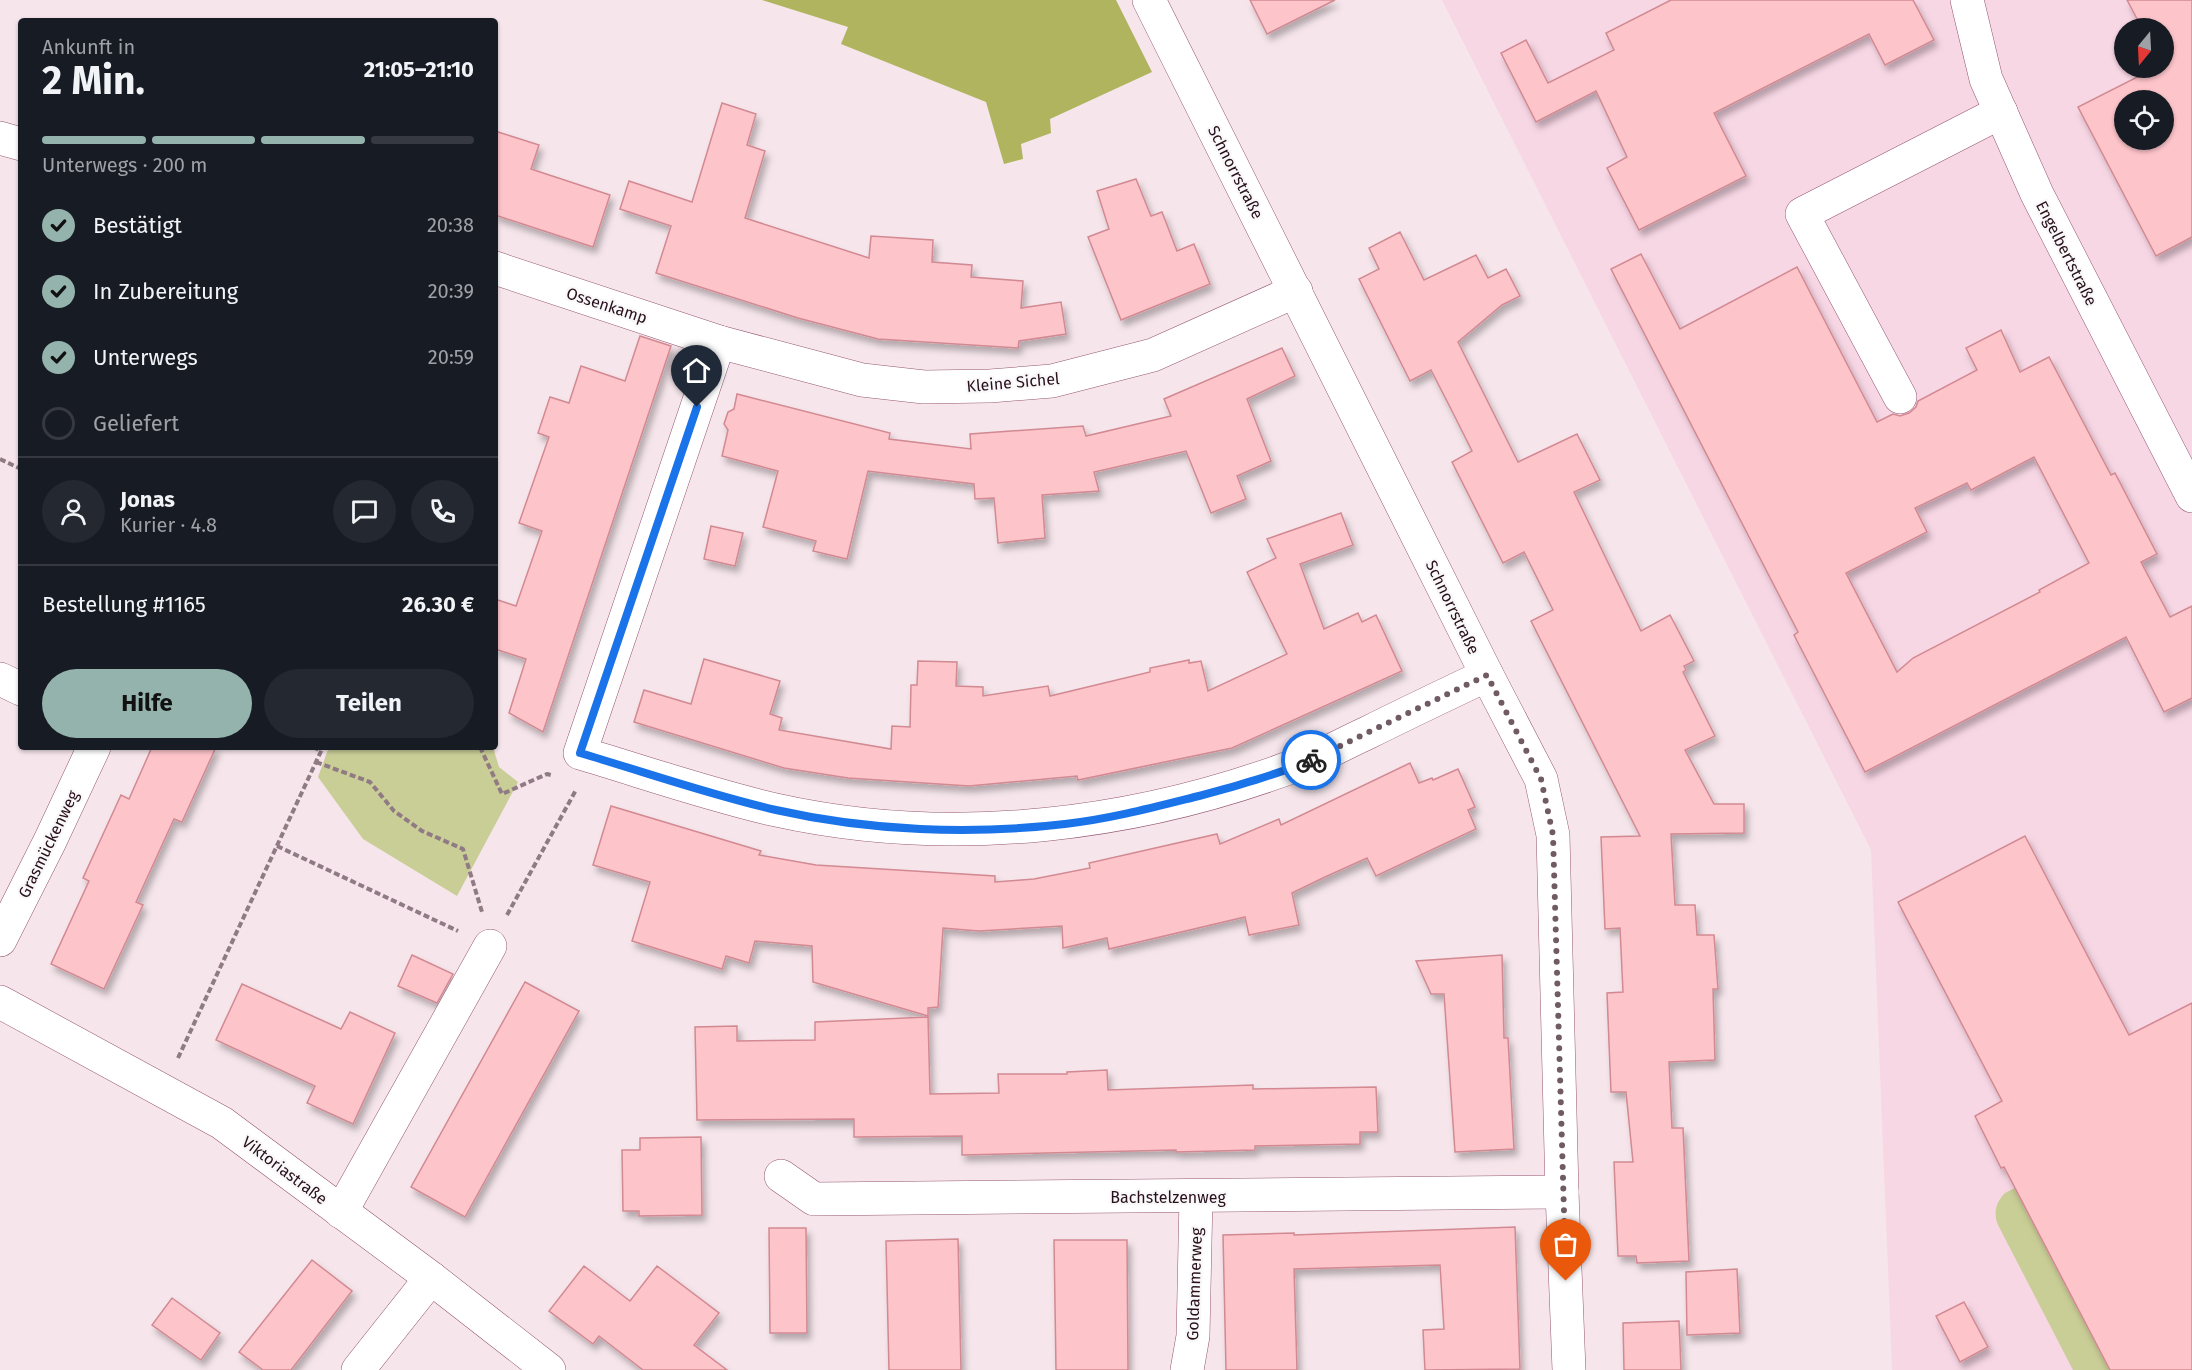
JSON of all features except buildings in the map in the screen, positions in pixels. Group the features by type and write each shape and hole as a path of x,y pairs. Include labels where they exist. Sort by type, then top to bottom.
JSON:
{"street":[{"name":"Schnorrstraße","path":"1149,0 1541,779 1553,835 1569,1370"},
{"name":"Engelbertstraße","path":"1967,0 1986,80 2037,194 2192,496"},
{"path":"1900,397 1802,214 2001,112"},
{"path":"0,138 18,143"},
{"name":"Ossenkamp","path":"498,269 719,342"},
{"name":"Kleine Sichel","path":"719,342 861,380 924,387 990,386 1041,382 1153,355 1296,291"},
{"path":"719,342 574,768 776,810 842,821 919,829 1066,824 1148,809 1224,789 1308,761 1487,675"},
{"path":"0,679 18,688"},
{"name":"Grasmückenweg","path":"0,940 93,750"},
{"path":"341,1212 494,939"},
{"name":"Viktoriastraße","path":"0,1002 222,1123 431,1278 549,1370"},
{"name":"Bachstelzenweg","path":"781,1176 814,1199 1562,1192"},
{"name":"Goldammerweg","path":"1187,1370 1193,1336 1196,1197"},
{"path":"358,1370 431,1278"}],"path":[{"path":"0,459 18,468"},
{"path":"163,1091 322,750"},
{"path":"481,750 502,794 547,774 553,776"},
{"path":"316,762 370,782 394,811 422,831 463,849 482,911 494,939"},
{"path":"494,939 578,787 574,768"},
{"path":"277,846 494,939"}],"shaded area":[{"path":"1442,0 2192,0 2192,1370 1892,1370 1871,850"}],"green space":[{"path":"762,0 1116,0 1152,72 1050,119 1051,133 1021,144 1023,159 1004,164 986,102 841,44 848,27"},
{"path":"328,750 494,750 499,767 518,782 457,896 363,839 318,777"},
{"path":"2151,1118 2171,1123 2022,1201 2110,1370 2073,1370 1998,1225 1996,1208 2005,1193"}],"way so far":[{"path":"1311,760 1487,675 1541,779 1553,835 1566,1281"}],"route":[{"path":"697,407 580,753 776,810 842,821 919,829 1066,824 1148,809 1224,789 1311,760"}]}
